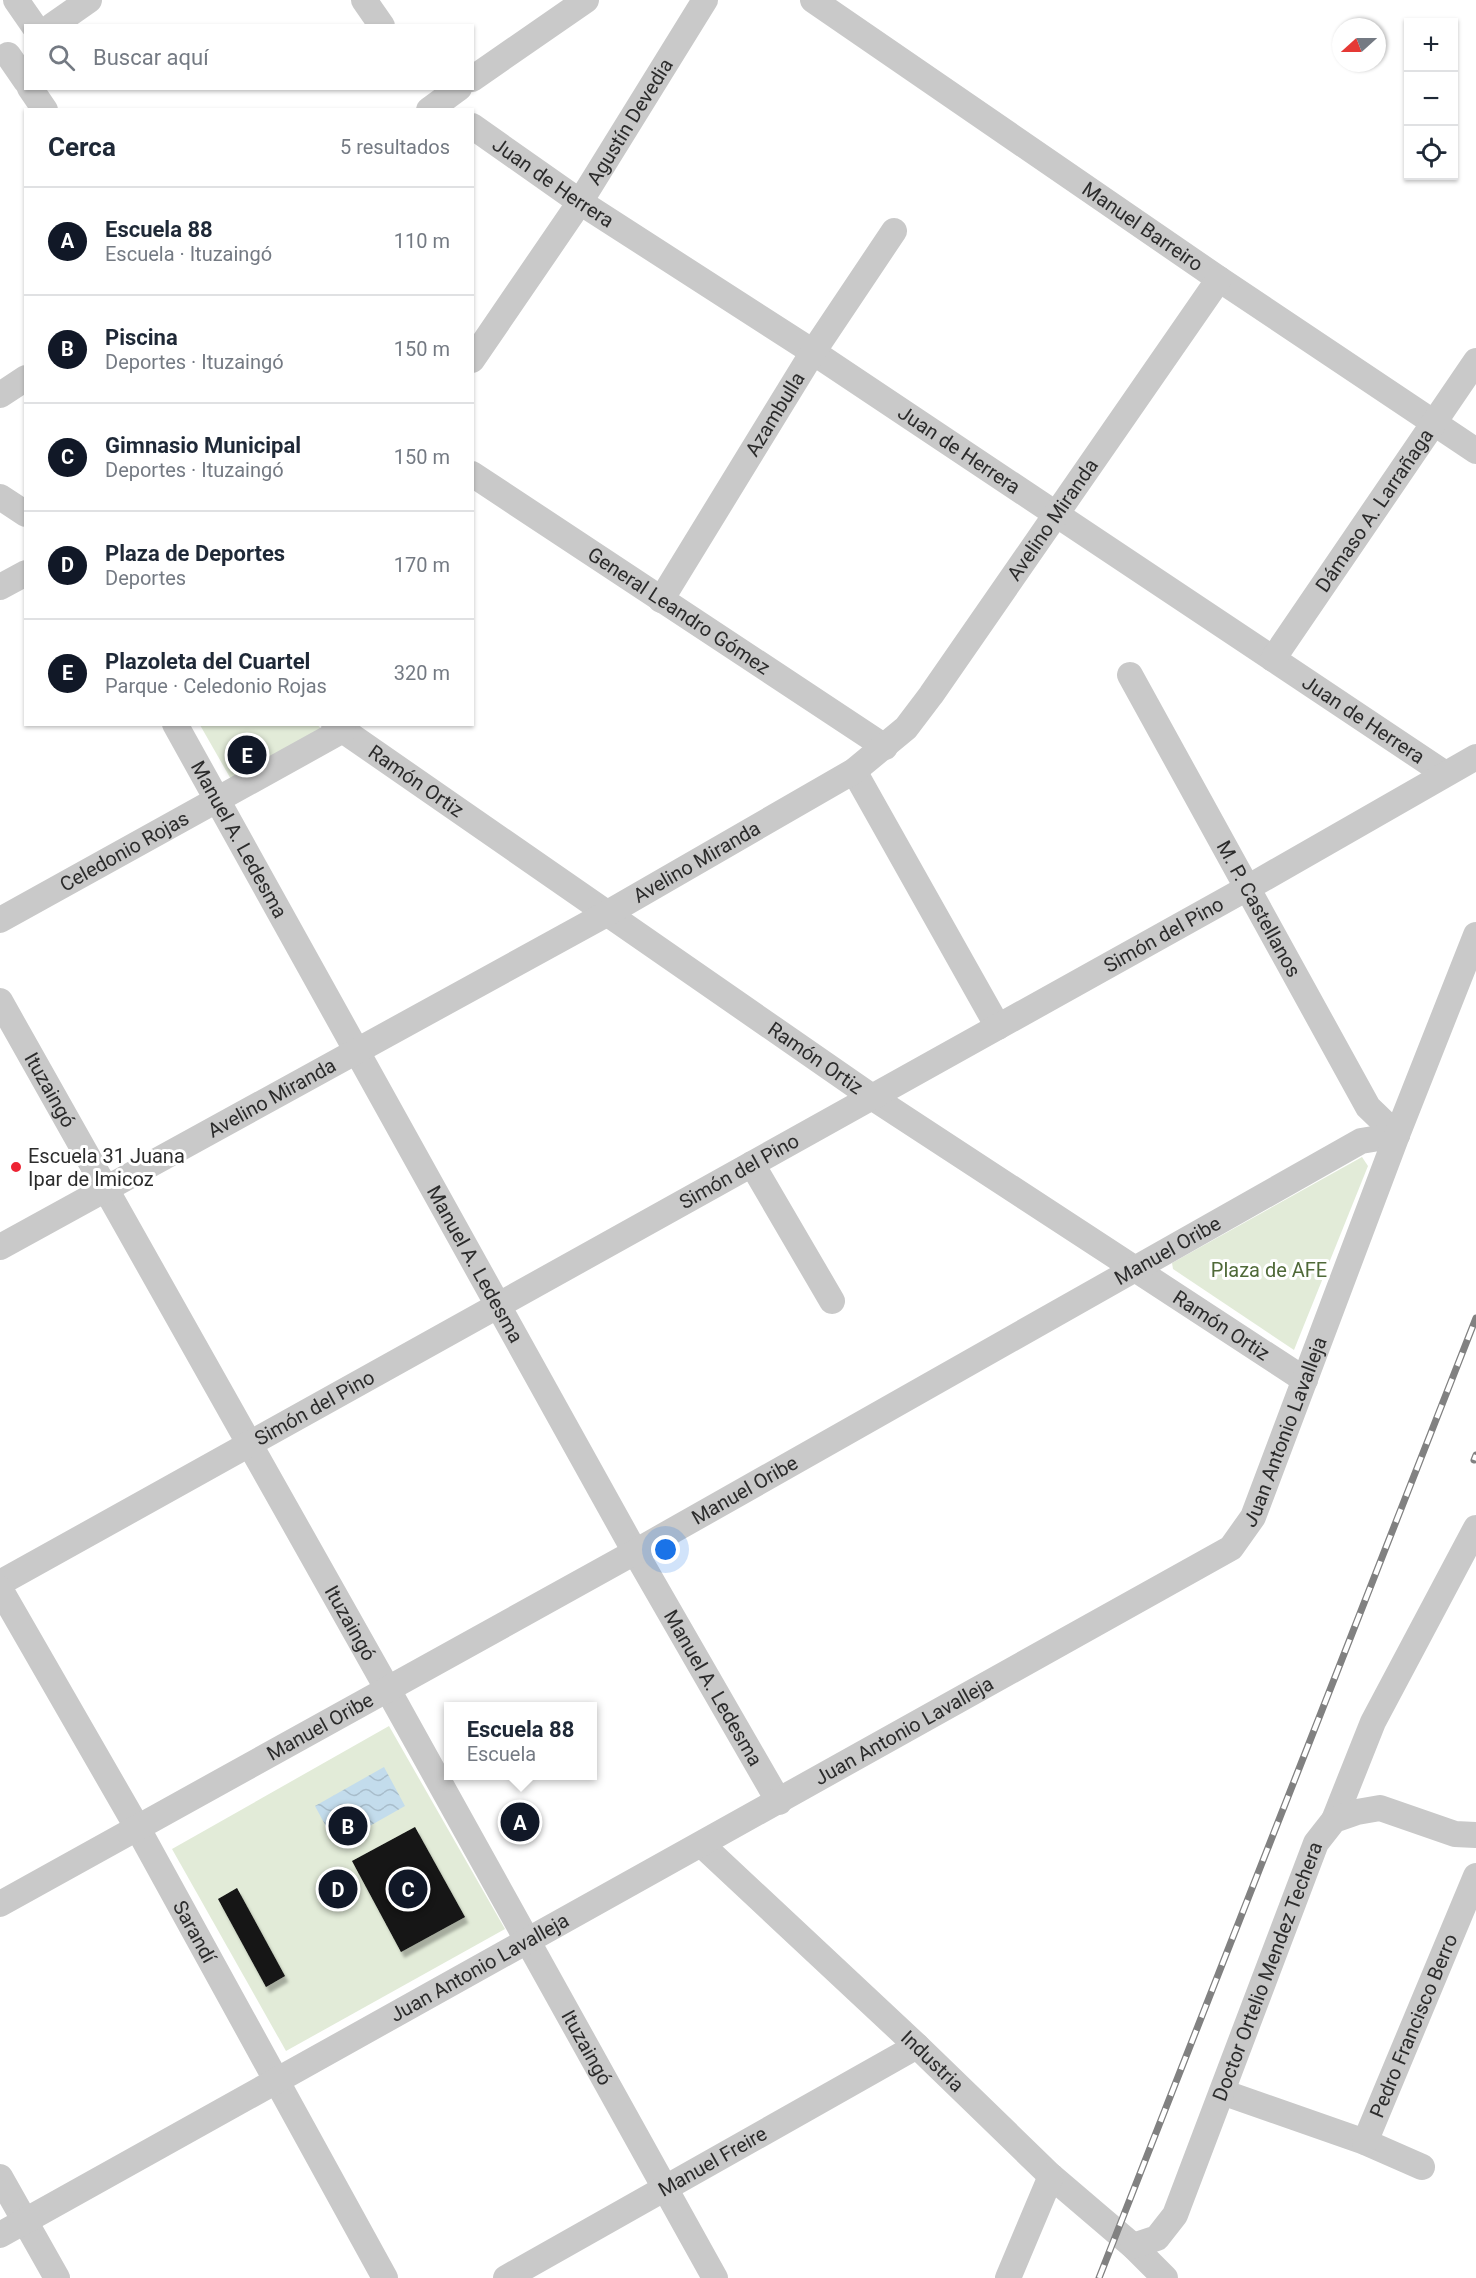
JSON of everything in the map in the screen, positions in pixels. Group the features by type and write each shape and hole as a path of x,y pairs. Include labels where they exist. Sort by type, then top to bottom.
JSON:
{"street":[{"path":"16,0 33,24"},
{"path":"54,24 89,0"},
{"path":"364,0 381,24"},
{"path":"474,78 586,0"},
{"name":"Agustín Devedia","path":"474,357 580,202 705,0"},
{"name":"Manuel Barreiro","path":"813,0 1219,279 1476,451"},
{"path":"11,53 24,77"},
{"path":"31,90 44,108"},
{"name":"Juan de Herrera","path":"474,127 580,202 813,352 1444,773"},
{"name":"Azambulla","path":"661,600 813,352 894,231"},
{"name":"Avelino Miranda","path":"0,1247 608,913 854,771 885,747 906,728 931,695 1219,279"},
{"name":"Dámaso A. Larrañaga","path":"1273,659 1476,361"},
{"path":"0,395 24,379"},
{"name":"General Leandro Gómez","path":"474,475 885,747"},
{"path":"0,497 24,513"},
{"path":"0,587 24,574"},
{"name":"M. P. Castellanos","path":"1130,675 1249,887 1368,1107 1397,1135"},
{"name":"Manuel A. Ledesma","path":"176,726 635,1552 779,1802"},
{"name":"Celedonio Rojas","path":"0,920 218,800 338,727"},
{"name":"Ramón Ortiz","path":"338,727 872,1097 1305,1380"},
{"name":"Simón del Pino","path":"0,1583 247,1443 1249,887 1444,773 1476,757"},
{"path":"854,771 998,1027"},
{"name":"Juan Antonio Lavalleja","path":"0,2235 1231,1548 1253,1517 1397,1135 1476,935"},
{"name":"Ituzaingó","path":"0,1001 387,1688 715,2278"},
{"name":"Manuel Oribe","path":"0,1904 635,1552 1137,1270 1361,1141 1397,1135"},
{"path":"752,1164 832,1301"},
{"path":"1334,1820 1373,1722 1476,1528"},
{"name":"Sarandí","path":"0,1589 137,1827 385,2278"},
{"name":"Doctor Ortelio Mendez Techera","path":"1133,2246 1157,2238 1175,2215 1317,1843 1334,1820 1357,1812 1380,1808 1455,1834 1476,1835"},
{"name":"Industria","path":"702,1845 917,2046 1051,2176 1133,2246 1165,2278"},
{"name":"Pedro Francisco Berro","path":"1365,2142 1476,1876"},
{"name":"Manuel Freire","path":"506,2278 917,2046"},
{"name":"Pedro Francisco Berro","path":"1222,2092 1365,2142 1422,2167"},
{"path":"0,2176 57,2278"},
{"path":"1008,2278 1051,2176"}],"green space":[{"path":"201,726 318,726 322,729 232,781"},
{"name":"Plaza de AFE","path":"1362,1157 1368,1166 1294,1350 1173,1269 1172,1263"},
{"path":"389,1726 505,1929 286,2051 172,1849"}],"water":[{"path":"384,1767 405,1806 336,1845 315,1806"}],"building":[{"path":"415,1827 465,1917 401,1952 352,1861"},
{"path":"237,1888 285,1976 266,1987 218,1899"}],"railway":[{"path":"1099,2278 1476,1318"},
{"path":"1474,1460 1476,1455"}],"place":[{"name":"Plazoleta del Cuartel","path":"247,755"},
{"name":"Escuela 31 Juana Ipar de Imicoz","path":"16,1167"},
{"name":"Escuela 88","path":"520,1822"},
{"name":"Piscina","path":"348,1826"},
{"name":"Plaza de Deportes","path":"338,1889"},
{"name":"Gimnasio Municipal","path":"408,1889"}]}
